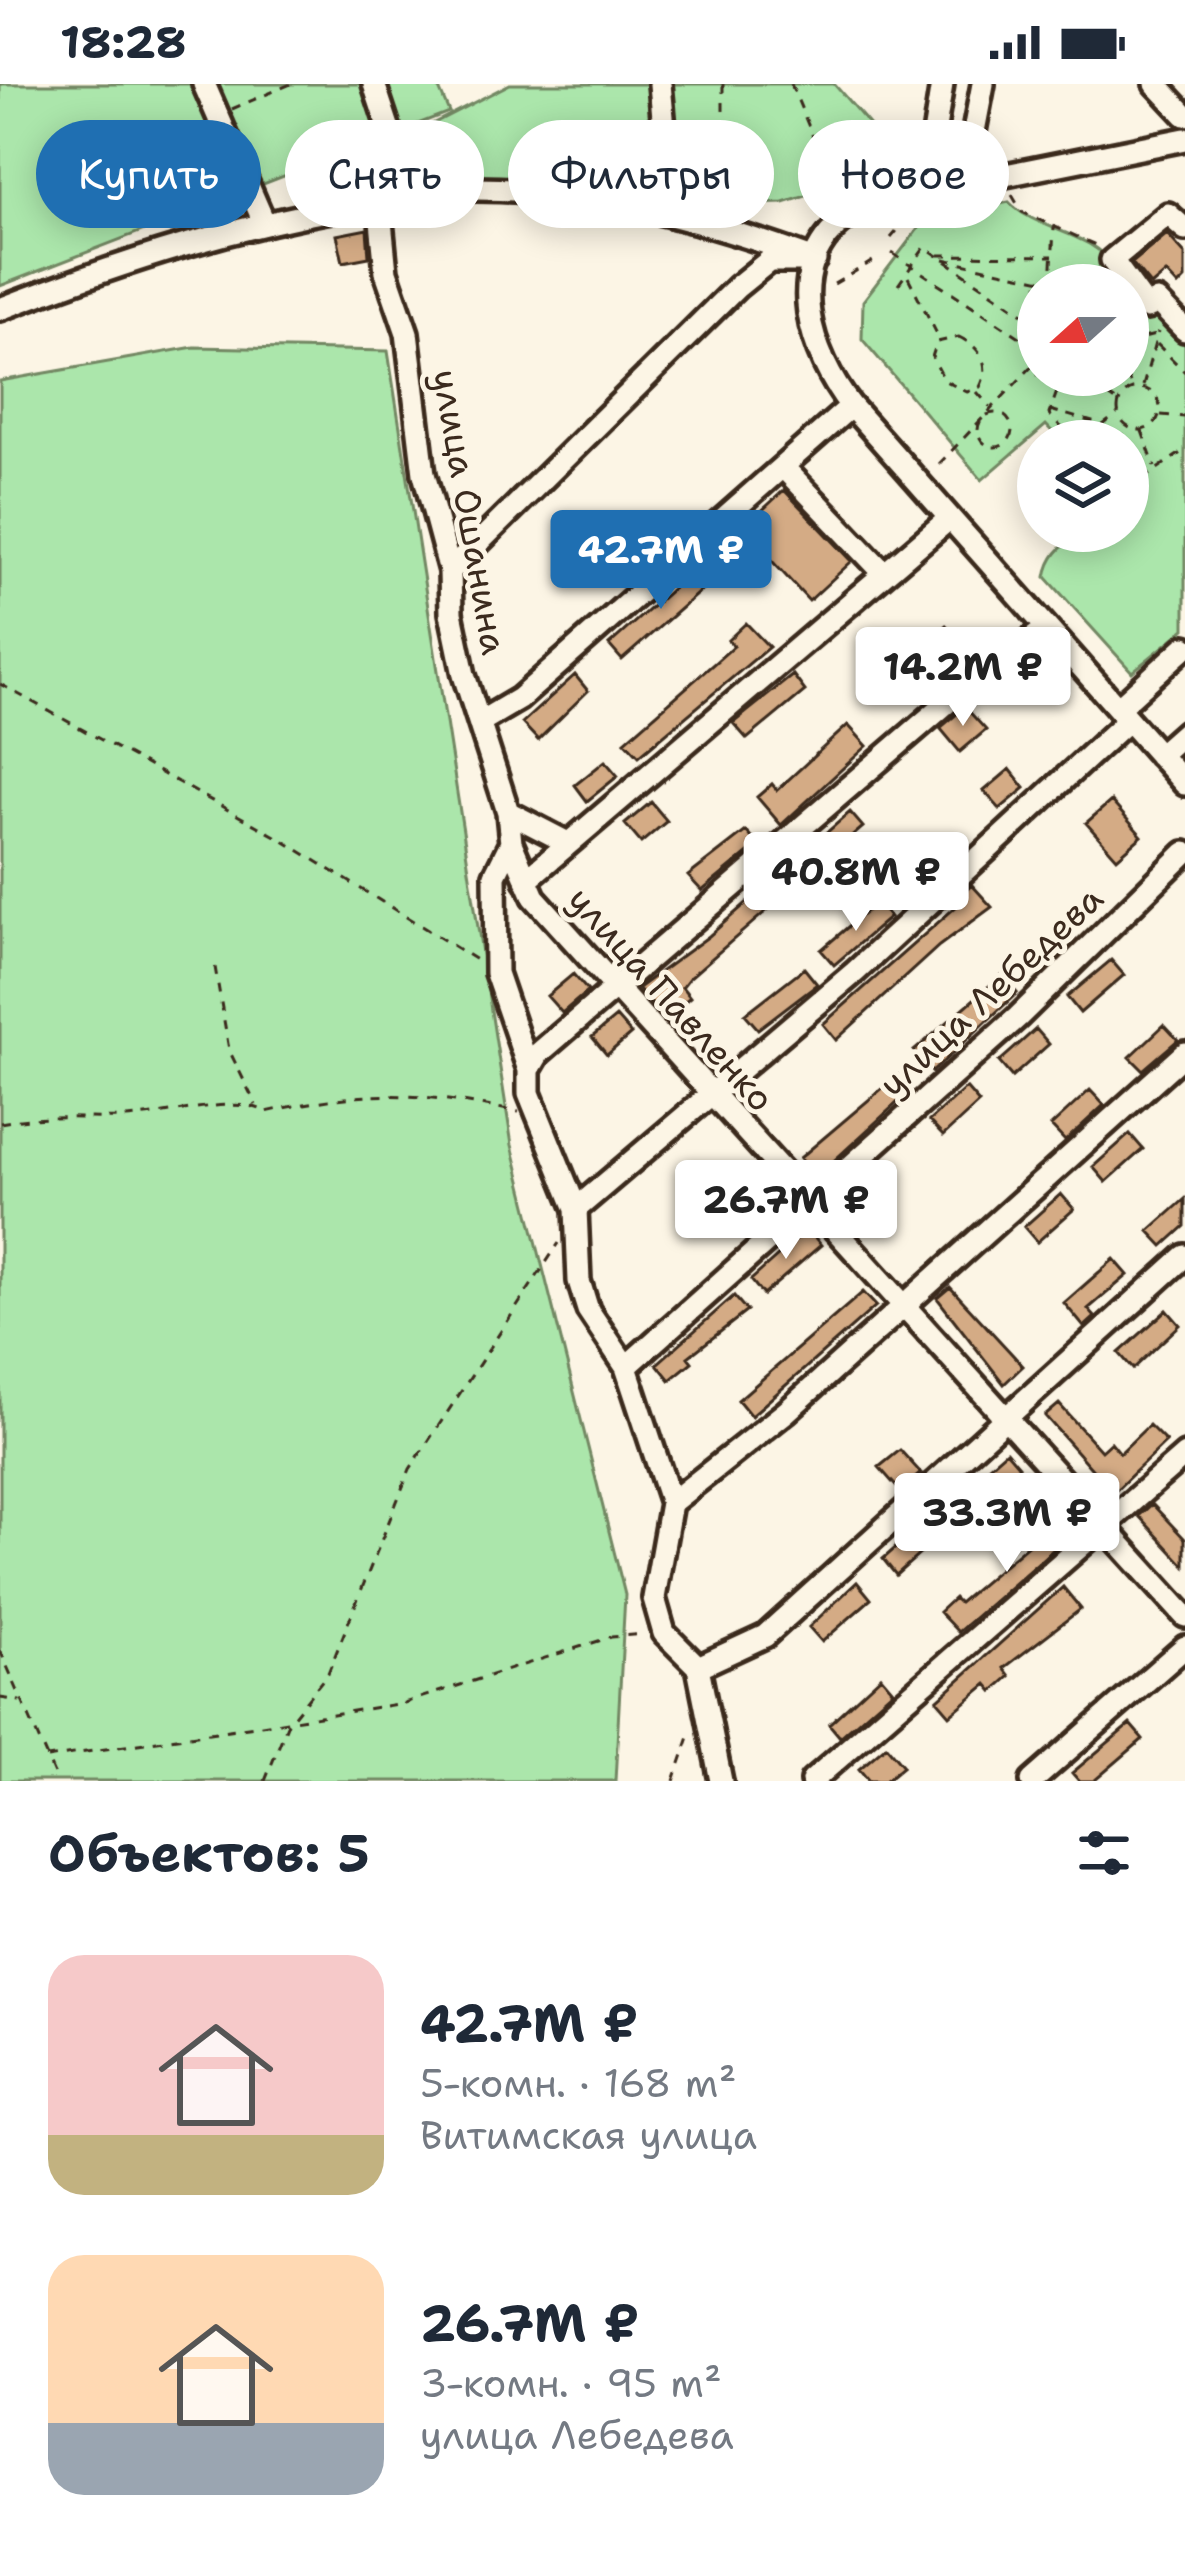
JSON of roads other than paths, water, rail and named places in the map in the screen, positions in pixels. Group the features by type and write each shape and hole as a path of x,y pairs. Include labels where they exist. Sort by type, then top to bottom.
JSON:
{"street":[{"path":"204,84 263,220"},
{"path":"374,84 386,120"},
{"path":"660,84 663,120"},
{"path":"935,120 942,84"},
{"path":"976,120 983,84"},
{"path":"1156,84 1185,115"},
{"path":"1009,175 1185,139"},
{"path":"1185,230 1168,214 1112,260 1147,308 1157,301 1185,330"},
{"path":"0,309 152,251 285,216"},
{"name":"улица Ошанина","path":"382,228 386,272 407,333 424,474 450,571 451,613 508,812 511,843 495,875 496,973 529,1070 529,1093 576,1209 579,1280 589,1310 626,1367 670,1503"},
{"path":"718,228 815,260"},
{"path":"838,228 815,260 808,287 810,329 830,380 1185,784"},
{"path":"450,571 737,287 770,261 815,260"},
{"path":"480,722 519,699 851,406"},
{"path":"784,468 884,573"},
{"path":"526,880 950,518"},
{"path":"529,1070 539,1054 964,688 1047,628"},
{"path":"576,1209 855,972 1123,714 1185,647"},
{"path":"1159,755 1185,732"},
{"path":"508,812 566,842"},
{"name":"улица Павленко","path":"511,843 534,897 1185,1616"},
{"name":"улица Лебедева","path":"626,1367 1018,1017 1185,853"},
{"path":"721,1781 698,1667 664,1633 654,1574 670,1503 786,1412 1185,1053"},
{"path":"698,1667 765,1636 1185,1256"},
{"path":"812,1781 1185,1455"},
{"path":"1032,1781 1185,1647"}]}
